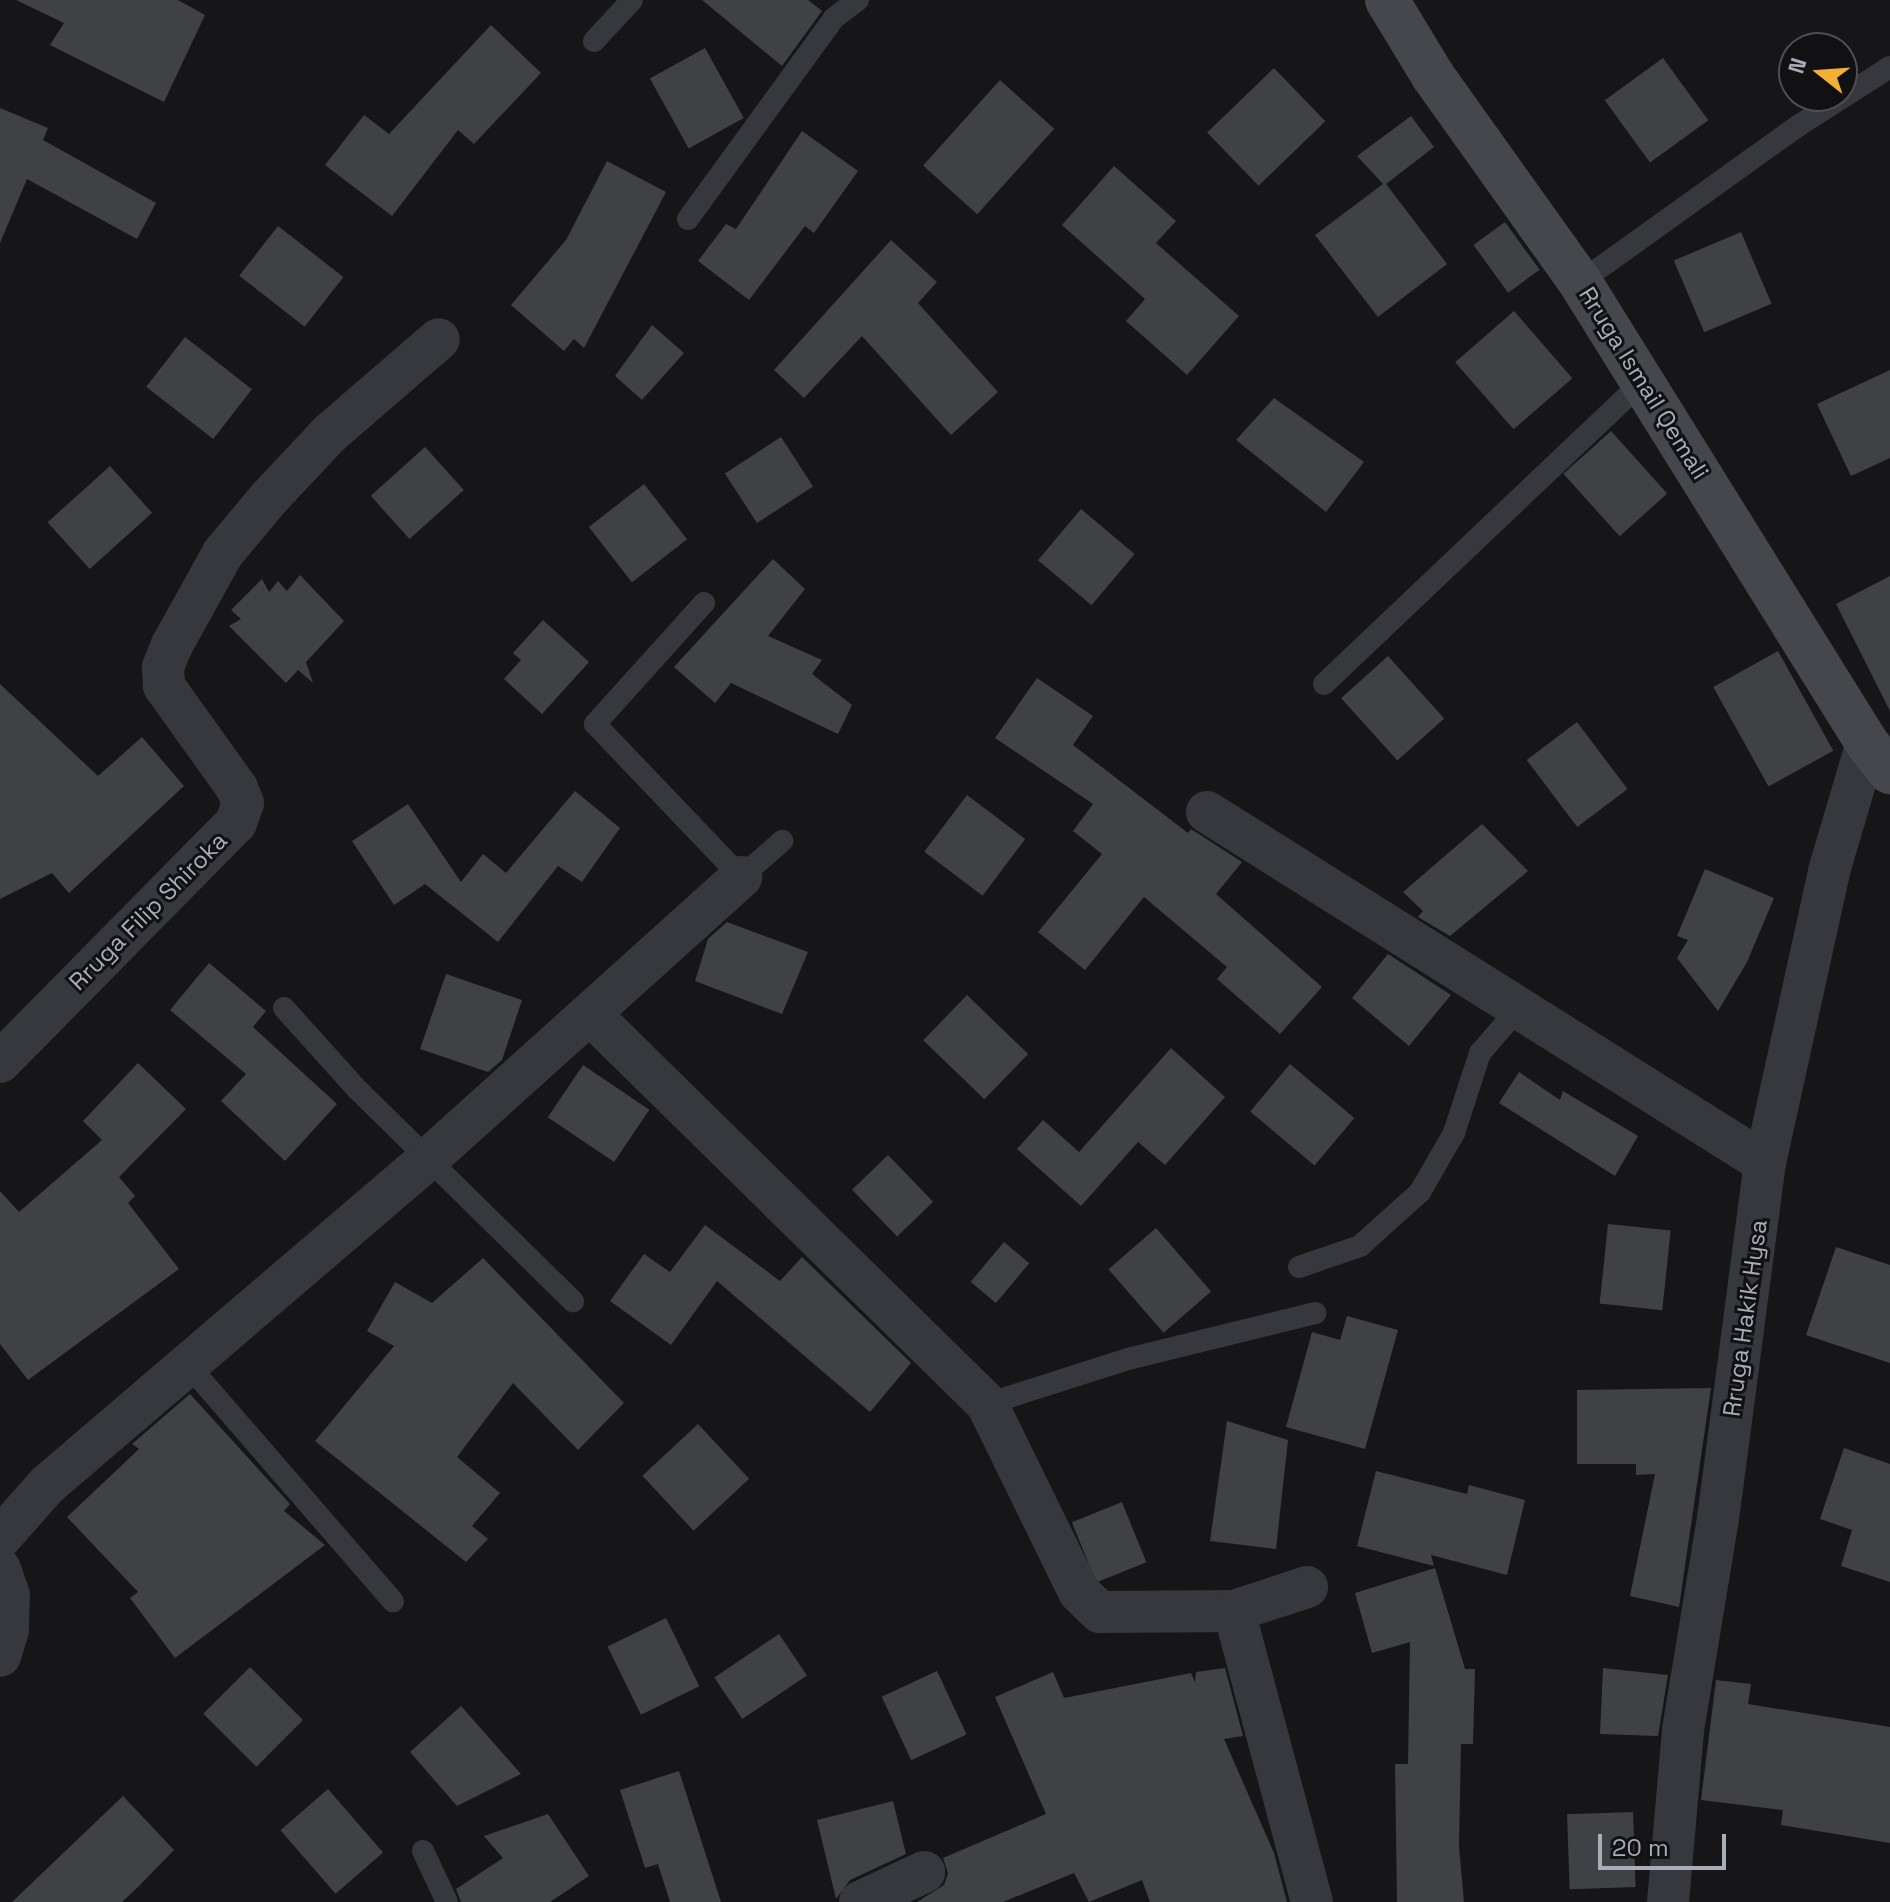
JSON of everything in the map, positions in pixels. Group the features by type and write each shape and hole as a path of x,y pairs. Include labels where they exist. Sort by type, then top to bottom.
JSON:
{"street":[{"name":"Rruga Ismail Qemali","path":"1387,0 1433,76 1580,282 1644,380 1878,757"},
{"name":"Rruga Filip Shiroka","path":"0,1062 236,823 243,803 237,788 164,686 163,667 172,645 223,553 269,498 329,434 439,339"},
{"name":"Rruga Hakik Hysa","path":"1668,1902 1683,1730 1718,1519 1765,1163 1829,871 1878,757"},
{"path":"1207,812 1765,1163"},
{"path":"0,1538 47,1485 190,1367 427,1160 741,877"},
{"path":"590,1014 987,1404 1079,1592 1100,1612 1234,1611 1307,1587"},
{"path":"0,1569 9,1595 8,1630 0,1656"},
{"path":"1234,1611 1312,1902"},
{"path":"860,1902 924,1872"}],"lane":[{"path":"594,41 632,0"},
{"path":"688,219 834,18 858,0"},
{"path":"1580,282 1798,126 1890,67"},
{"path":"1324,684 1644,380"},
{"path":"704,603 595,724 741,877 782,841"},
{"path":"284,1008 427,1160 573,1301"},
{"path":"1299,1267 1360,1246 1420,1192 1454,1133 1480,1053 1519,1008"},
{"path":"987,1404 1128,1359 1315,1313"},
{"path":"190,1367 393,1601"},
{"path":"423,1851 447,1902"}],"building":[{"path":"16,0 178,0 205,15 164,102 50,45 64,23"},
{"path":"702,0 808,0 822,11 782,66"},
{"path":"491,25 541,73 474,144 458,130 392,216 325,165 364,115 389,134"},
{"path":"705,48 744,118 689,149 650,79"},
{"path":"1663,58 1708,120 1650,163 1605,100"},
{"path":"1274,68 1325,121 1259,186 1207,133"},
{"path":"1000,80 1054,129 977,214 923,165"},
{"path":"0,108 48,128 43,140 156,203 137,239 27,179 0,243"},
{"path":"1411,116 1434,147 1386,184 1447,264 1378,317 1315,235 1383,184 1357,156"},
{"path":"802,131 858,171 814,233 805,226 749,300 698,261 726,224 736,229"},
{"path":"607,161 666,192 584,348 574,339 564,351 511,305 566,240"},
{"path":"1114,166 1176,221 1156,243 1239,316 1187,375 1126,321 1145,299 1062,225"},
{"path":"1505,222 1540,270 1508,293 1473,245"},
{"path":"278,226 343,277 305,327 239,276"},
{"path":"1741,232 1771,304 1704,332 1674,261"},
{"path":"891,240 937,282 918,303 998,392 951,435 862,336 804,398 774,370"},
{"path":"1514,311 1572,378 1514,429 1455,362"},
{"path":"652,325 684,353 642,400 615,376"},
{"path":"185,337 252,389 213,439 146,387"},
{"path":"1890,370 1890,458 1851,476 1817,404"},
{"path":"1274,398 1364,462 1326,512 1236,440"},
{"path":"1611,431 1667,493 1620,536 1563,474"},
{"path":"781,437 813,486 757,523 725,473"},
{"path":"425,447 464,490 410,539 371,496"},
{"path":"110,466 152,513 90,569 48,522"},
{"path":"644,484 687,539 632,582 589,527"},
{"path":"1081,509 1135,554 1092,605 1038,560"},
{"path":"773,559 805,589 768,636 822,660 812,674 852,705 838,734 731,683 715,703 674,667"},
{"path":"300,575 344,621 306,662 313,683 298,670 286,683 229,626 241,619 231,610 262,579 269,592 278,581 287,591"},
{"path":"1890,576 1890,711 1836,604"},
{"path":"543,620 589,662 542,714 504,679 521,660 513,653"},
{"path":"1778,651 1833,751 1769,787 1713,687"},
{"path":"1388,656 1444,718 1397,761 1341,698"},
{"path":"1037,678 1093,716 1073,745 1188,833 1191,829 1242,862 1216,894 1322,987 1280,1034 1217,979 1227,967 1144,897 1085,970 1038,932 1102,854 1073,831 1093,804 995,738"},
{"path":"0,684 98,776 142,737 184,786 69,893 52,873 0,899"},
{"path":"1577,722 1628,789 1577,827 1527,760"},
{"path":"575,791 620,828 582,882 558,866 498,942 425,884 394,905 352,841 408,804 461,882 483,854 506,873"},
{"path":"967,795 1025,839 983,896 924,852"},
{"path":"1482,824 1528,871 1450,936 1418,917 1423,911 1403,892"},
{"path":"1705,869 1774,898 1747,962 1718,1011 1677,958 1688,940 1677,936"},
{"path":"727,922 808,952 782,1014 695,981 708,939"},
{"path":"1388,954 1451,995 1409,1046 1352,998"},
{"path":"209,963 266,1011 253,1027 337,1104 285,1161 221,1101 246,1074 170,1010"},
{"path":"446,974 522,1000 502,1060 488,1072 420,1049"},
{"path":"967,995 1028,1054 984,1099 923,1040"},
{"path":"1171,1048 1225,1097 1165,1165 1138,1142 1081,1206 1017,1149 1043,1120 1079,1152"},
{"path":"138,1063 186,1109 119,1177 135,1196 128,1203 179,1269 28,1380 0,1344 0,1191 19,1212 102,1140 83,1121"},
{"path":"1290,1064 1354,1118 1314,1165 1250,1111"},
{"path":"583,1065 649,1110 614,1162 548,1117"},
{"path":"1519,1072 1560,1100 1563,1091 1638,1136 1615,1176 1499,1103"},
{"path":"888,1155 933,1202 897,1236 852,1190"},
{"path":"1608,1224 1671,1231 1662,1310 1600,1304"},
{"path":"705,1225 780,1281 802,1257 911,1363 870,1412 717,1281 671,1345 610,1301 644,1254 670,1272"},
{"path":"1156,1228 1211,1291 1164,1333 1108,1269"},
{"path":"1004,1242 1029,1263 996,1303 971,1282"},
{"path":"1836,1247 1890,1265 1890,1363 1806,1335"},
{"path":"483,1258 624,1403 578,1450 513,1383 457,1457 500,1493 472,1526 488,1539 466,1562 315,1441 394,1346 367,1331 395,1282 432,1303"},
{"path":"1347,1316 1398,1330 1365,1449 1286,1427 1312,1332 1340,1340"},
{"path":"1711,1388 1679,1607 1630,1596 1655,1474 1636,1475 1636,1464 1577,1464 1577,1390"},
{"path":"190,1394 290,1504 284,1511 325,1545 175,1658 130,1598 138,1592 67,1517 139,1449 132,1444"},
{"path":"1227,1421 1288,1440 1276,1549 1210,1541"},
{"path":"698,1424 749,1479 694,1531 642,1476"},
{"path":"1844,1448 1890,1464 1890,1582 1841,1566 1852,1530 1820,1519"},
{"path":"1376,1471 1467,1494 1469,1485 1525,1500 1507,1575 1431,1555 1434,1566 1357,1546"},
{"path":"1122,1502 1146,1562 1096,1582 1072,1522"},
{"path":"1435,1568 1465,1669 1475,1669 1473,1744 1461,1744 1459,1846 1464,1902 1397,1902 1395,1764 1408,1764 1410,1642 1372,1653 1355,1593"},
{"path":"666,1618 699,1686 641,1715 608,1646"},
{"path":"779,1634 807,1675 742,1719 714,1678"},
{"path":"250,1667 303,1720 256,1767 203,1714"},
{"path":"1225,1668 1243,1736 1224,1739 1274,1853 1287,1902 1150,1902 1142,1880 1089,1902 1074,1873 1003,1902 917,1902 944,1885 948,1873 943,1858 1046,1814 995,1697 1053,1672 1064,1698 1191,1673 1195,1682 1196,1672"},
{"path":"1603,1668 1668,1675 1658,1736 1600,1734"},
{"path":"937,1671 967,1734 911,1760 882,1697"},
{"path":"1716,1680 1751,1684 1748,1704 1890,1727 1890,1843 1781,1825 1783,1810 1701,1800"},
{"path":"461,1706 521,1774 457,1806 410,1752"},
{"path":"679,1771 721,1902 670,1902 658,1864 645,1868 620,1790"},
{"path":"328,1789 383,1852 336,1894 280,1830"},
{"path":"123,1796 174,1850 139,1886 122,1902 12,1902"},
{"path":"893,1801 906,1854 850,1880 836,1899 817,1820"},
{"path":"1633,1812 1636,1887 1570,1889 1567,1814"},
{"path":"548,1814 589,1876 550,1902 461,1902 456,1889 503,1858 484,1836"}]}
